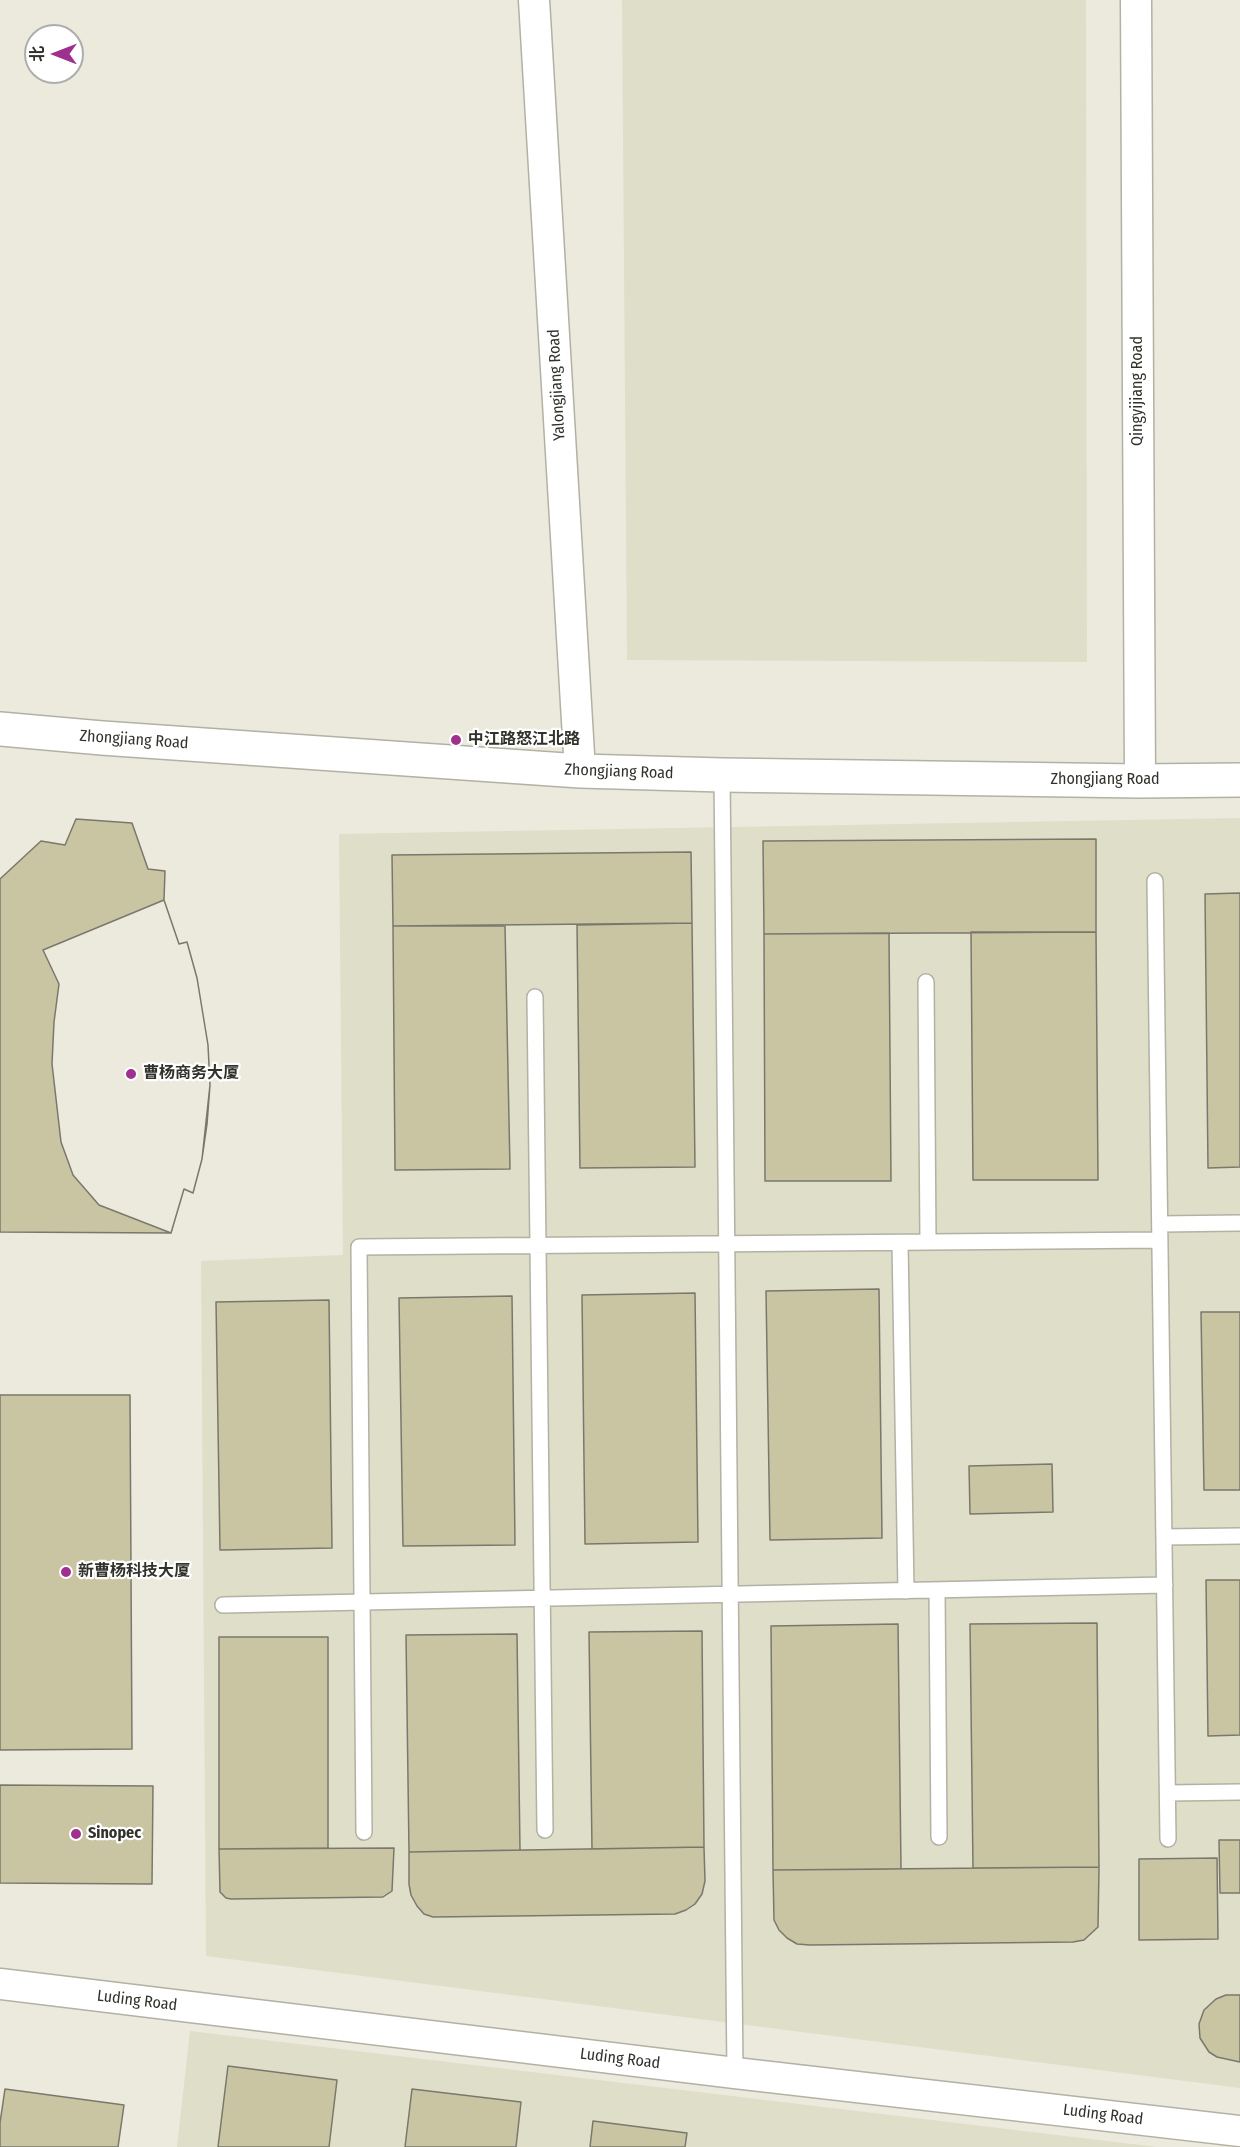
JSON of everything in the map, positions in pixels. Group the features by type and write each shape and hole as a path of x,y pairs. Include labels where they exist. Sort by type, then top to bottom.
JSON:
{"street":[{"name":"Yalongjiang Road","path":"534,0 580,771"},
{"name":"Qingyijiang Road","path":"1136,0 1140,781"},
{"name":"Zhongjiang Road","path":"0,729 580,771 1140,781 1240,780"},
{"name":"Luding Road","path":"0,1984 735,2073 1240,2131"}],"lane":[{"path":"722,775 735,2073"},
{"path":"1155,881 1168,1839"},
{"path":"927,982 928,1242"},
{"path":"536,997 545,1830"},
{"path":"364,1832 359,1247 900,1243 1160,1232 1240,1223"},
{"path":"900,1243 906,1591"},
{"path":"1164,1537 1240,1536"},
{"path":"223,1605 1165,1585"},
{"path":"937,1590 939,1837"},
{"path":"1168,1793 1240,1792"}],"shaded area":[{"path":"622,0 1086,0 1087,662 627,660"},
{"path":"1240,818 1240,2088 206,1956 201,1261 343,1255 339,834"},
{"path":"190,2031 1157,2147 177,2147"}],"building":[{"path":"76,819 132,823 148,869 165,871 164,900 179,944 187,942 197,978 208,1045 210,1085 207,1124 202,1159 193,1193 184,1189 171,1233 0,1232 0,879 41,841 65,845"},
{"path":"1096,839 1096,932 764,934 763,841"},
{"path":"691,852 692,923 393,926 392,855"},
{"path":"1240,893 1240,1167 1208,1168 1205,894"},
{"name":"曹杨商务大厦","path":"164,900 179,944 187,942 197,978 208,1045 210,1085 202,1159 193,1193 184,1189 171,1233 99,1205 73,1175 61,1142 52,1064 59,984 43,950"},
{"path":"692,923 695,1167 580,1168 577,925"},
{"path":"393,926 505,926 510,1169 395,1170"},
{"path":"971,932 1096,932 1098,1180 973,1180"},
{"path":"889,933 891,1181 765,1181 764,934"},
{"path":"879,1289 882,1538 770,1540 766,1291"},
{"path":"695,1293 698,1542 585,1544 582,1295"},
{"path":"512,1296 515,1545 403,1546 399,1298"},
{"path":"329,1300 332,1548 220,1550 216,1302"},
{"path":"1201,1312 1240,1312 1240,1490 1204,1490"},
{"name":"新曹杨科技大厦","path":"0,1395 130,1395 132,1749 0,1750"},
{"path":"1052,1464 1053,1512 970,1514 969,1466"},
{"path":"1206,1580 1240,1580 1240,1735 1208,1736"},
{"path":"1097,1623 1099,1867 973,1868 970,1624"},
{"path":"898,1624 901,1869 773,1870 771,1626"},
{"path":"702,1631 704,1847 592,1849 589,1632"},
{"path":"517,1634 520,1850 409,1852 406,1635"},
{"path":"219,1637 328,1637 328,1848 219,1849"},
{"name":"Sinopec","path":"0,1785 153,1786 152,1884 0,1883"},
{"path":"1219,1840 1240,1840 1240,1893 1220,1893"},
{"path":"704,1847 705,1881 702,1894 695,1904 675,1914 433,1917 424,1914 417,1906 411,1895 409,1884 409,1852"},
{"path":"394,1848 392,1891 383,1897 231,1899 226,1898 220,1892 219,1849"},
{"path":"1217,1858 1218,1939 1139,1940 1139,1859"},
{"path":"1099,1867 1098,1927 1084,1940 1073,1942 810,1945 797,1944 787,1938 779,1930 774,1920 773,1870"},
{"path":"1226,1995 1240,1995 1240,2062 1217,2057 1209,2052 1200,2038 1199,2024 1204,2010 1216,1999"},
{"path":"228,2066 337,2080 329,2147 218,2147"},
{"path":"5,2089 124,2105 118,2147 0,2147 0,2123"},
{"path":"412,2089 521,2102 516,2147 405,2147"},
{"path":"593,2121 687,2133 685,2147 590,2147"}],"place":[{"name":"中江路怒江北路","path":"456,740"},
{"name":"曹杨商务大厦","path":"131,1074"},
{"name":"新曹杨科技大厦","path":"66,1572"},
{"name":"Sinopec","path":"76,1834"}]}
